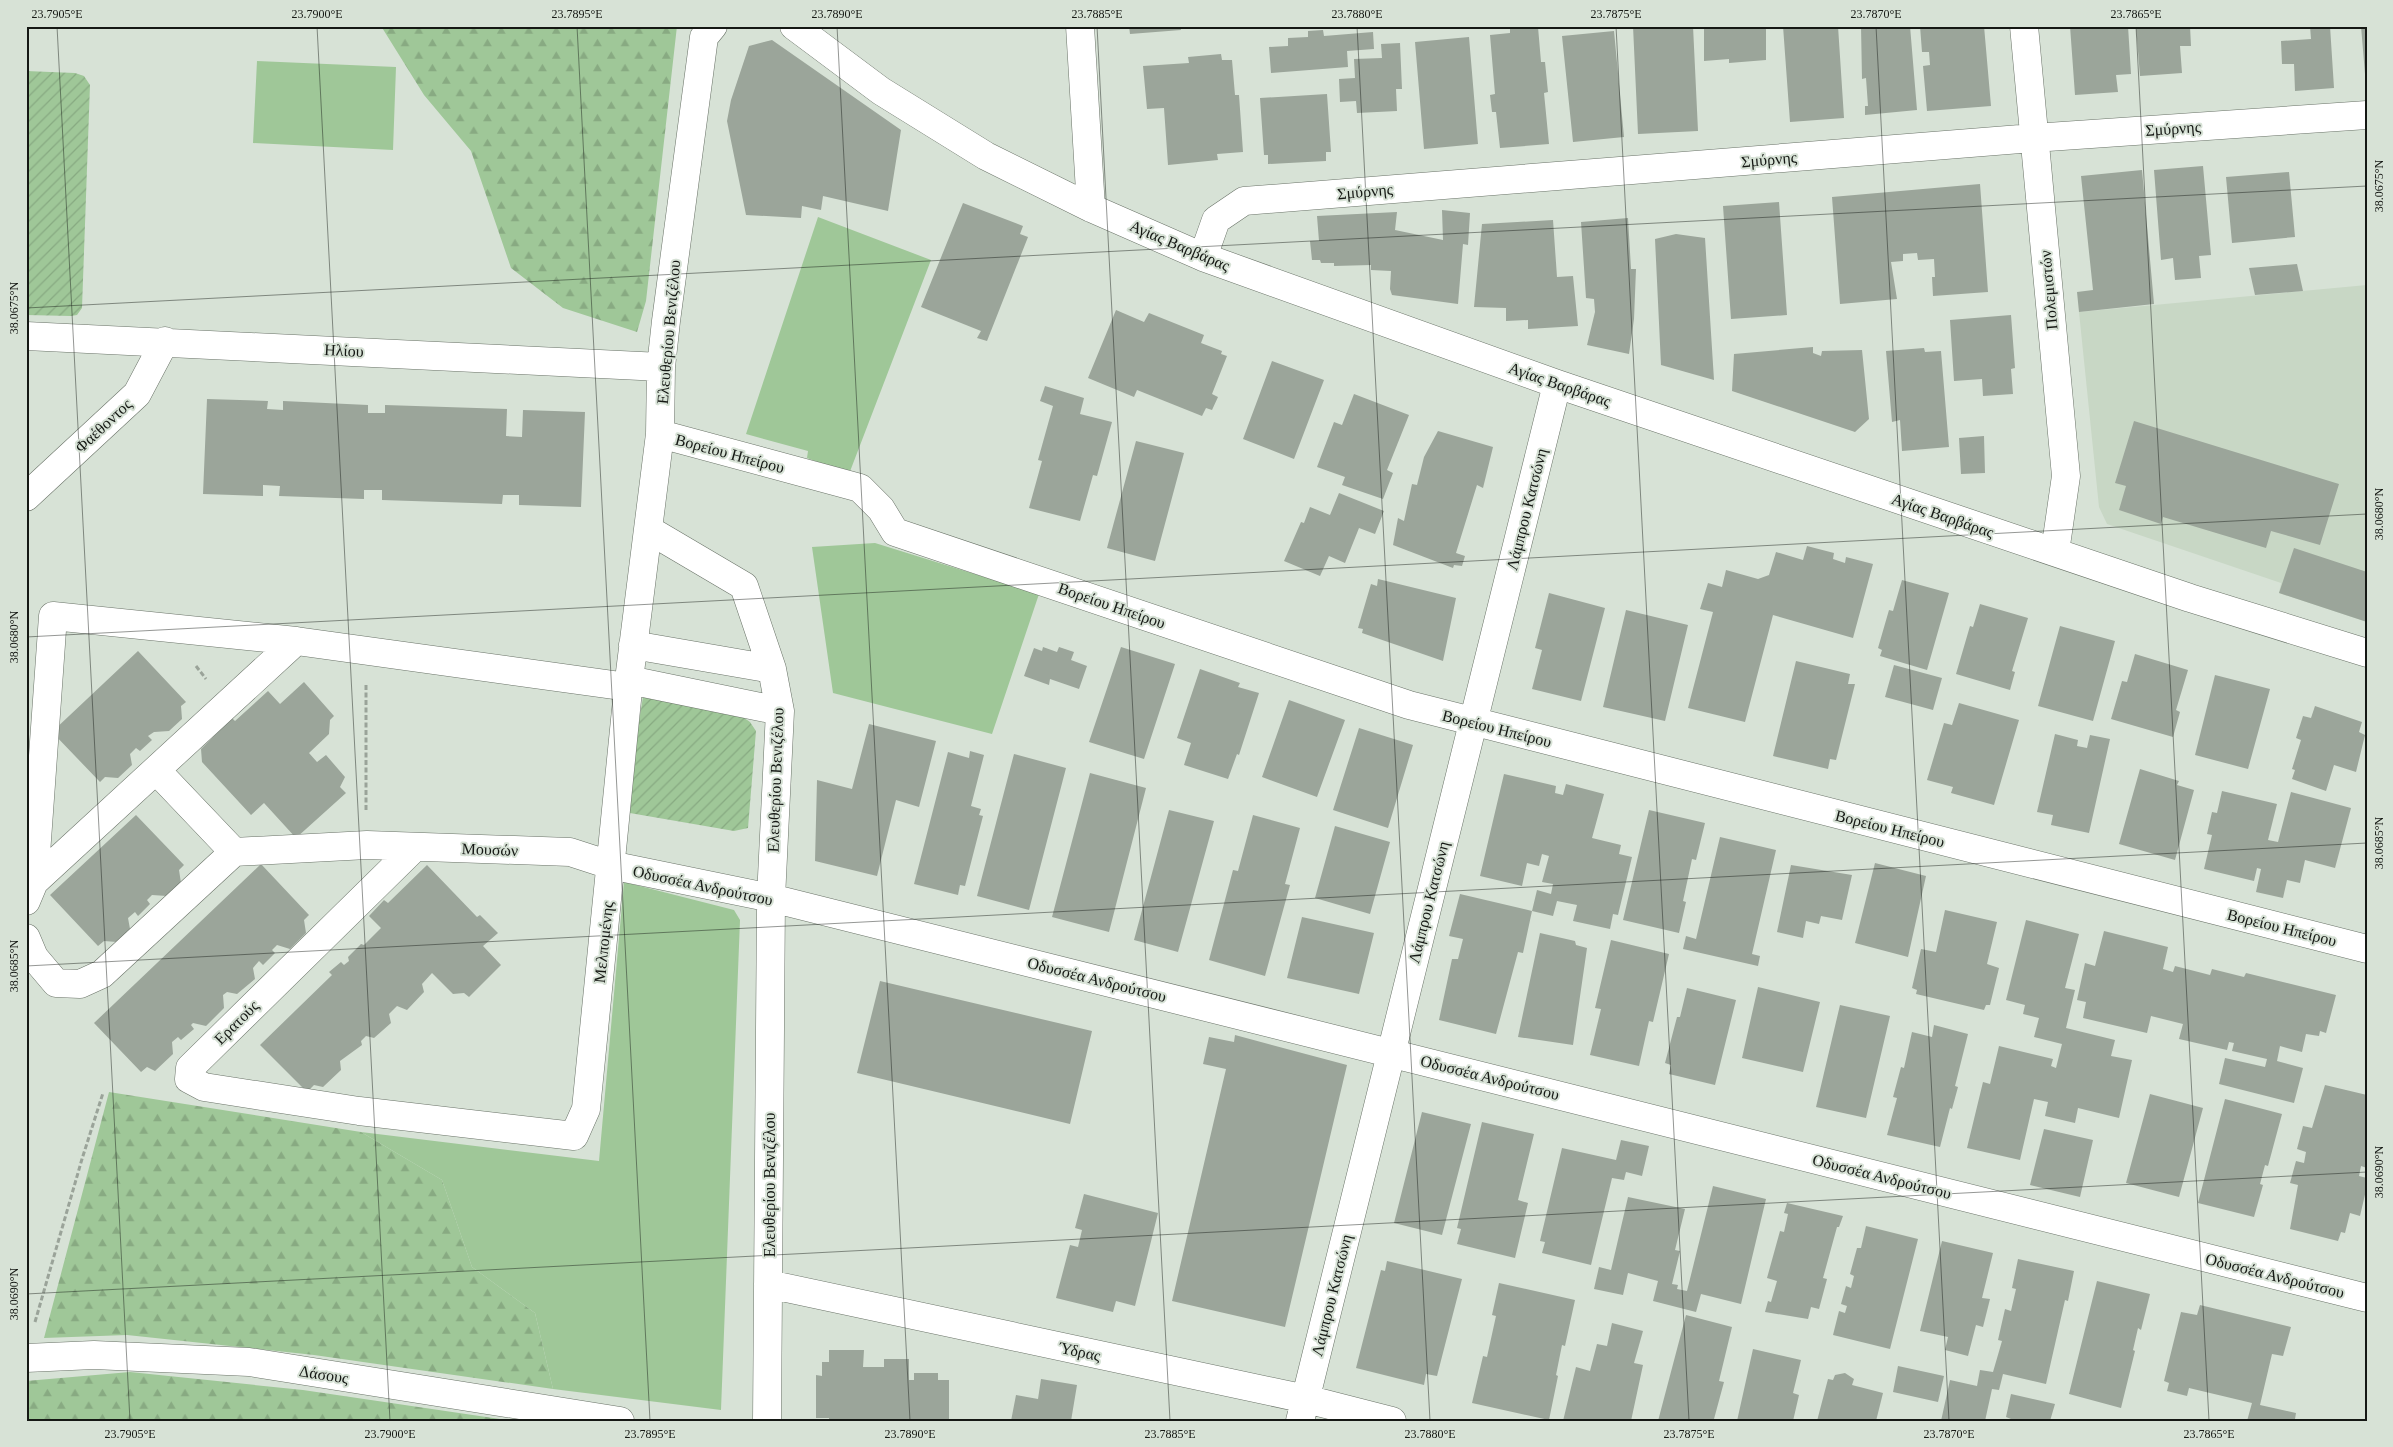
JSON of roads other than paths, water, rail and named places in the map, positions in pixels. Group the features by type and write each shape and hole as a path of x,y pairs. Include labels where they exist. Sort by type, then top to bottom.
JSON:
{"street":[{"name":"Ελευθερίου Βενιζέλου","path":"713,26 704,37 661,367 660,434 648,530 744,586 772,669 780,711 771,898 767,1421"},
{"name":"Αγίας Βαρβάρας","path":"794,26 881,91 986,156 1091,208 1203,257 1557,384 2055,552 2367,653"},
{"path":"1080,26 1091,208"},
{"name":"Πολεμιστών","path":"2024,26 2066,476 2055,552"},
{"name":"Σμύρνης","path":"1203,257 1216,220 1244,201 2033,138 2367,115"},
{"name":"Ηλίου","path":"26,336 165,341 661,367"},
{"name":"Φαέθοντος","path":"26,497 137,394 165,341"},
{"name":"Λάμπρου Κατσώνη","path":"1303,1410 1390,1052 1557,384"},
{"name":"Βορείου Ηπείρου","path":"660,434 860,488 881,509 896,532 1409,705 2367,949"},
{"name":"Μελπομένης","path":"359,1111 574,1136 586,1109 628,684 648,530"},
{"path":"30,892 53,616 296,641 628,684 780,711"},
{"path":"30,892 156,770 296,641"},
{"path":"633,645 772,669"},
{"path":"26,938 34,957 56,983 80,984 102,974 234,852 156,770"},
{"name":"Μουσών","path":"234,852 367,845 570,852 610,865"},
{"name":"Ερατούς","path":"359,1111 204,1087 189,1080 190,1068 415,847"},
{"name":"Οδυσσέα Ανδρούτσου","path":"610,865 771,898 2367,1298"},
{"name":"Ύδρας","path":"768,1284 1303,1410 1392,1421"},
{"name":"Δάσους","path":"26,1358 94,1355 249,1362 620,1421"}]}
